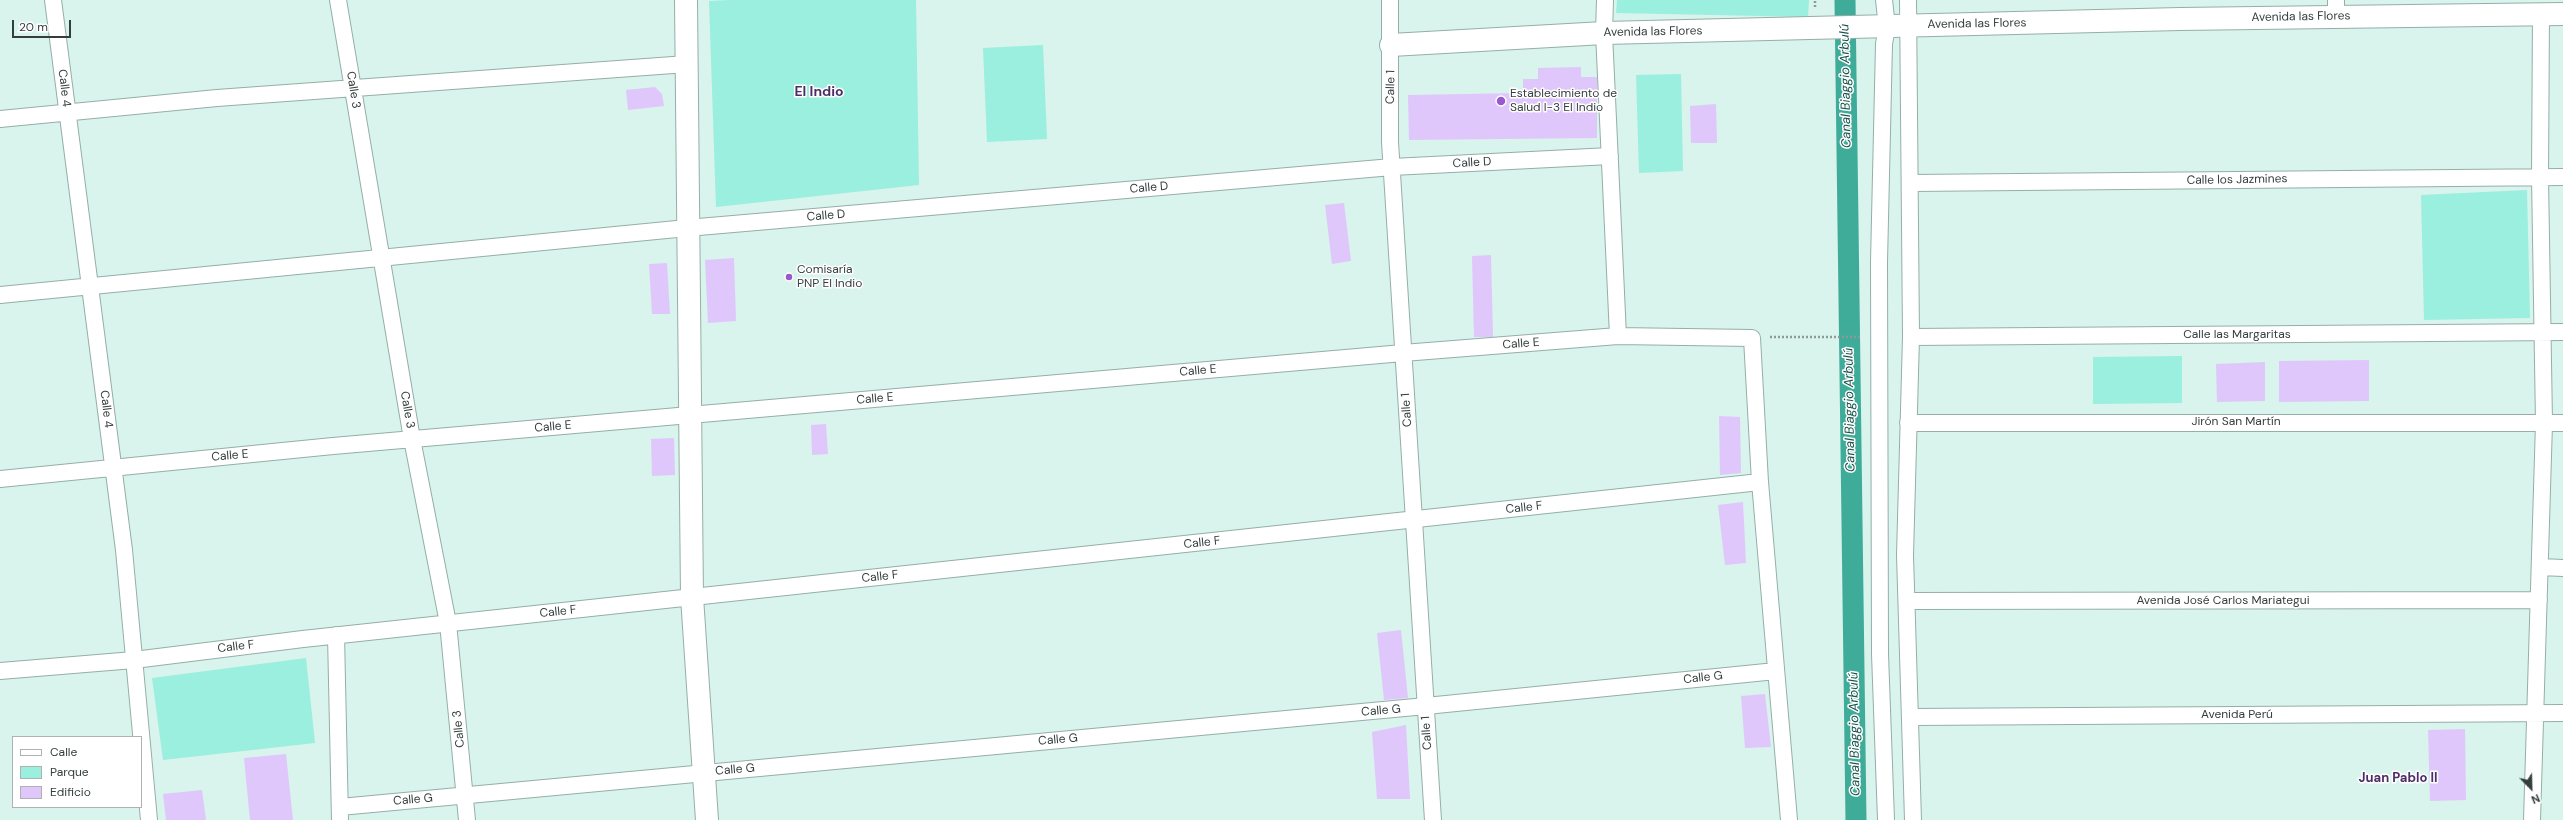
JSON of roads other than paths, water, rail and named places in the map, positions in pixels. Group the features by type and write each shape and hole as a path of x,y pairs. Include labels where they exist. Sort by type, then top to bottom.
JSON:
{"street":[{"name":"Calle 4","path":"53,0 114,466 141,736"},
{"name":"Calle 3","path":"338,0 380,259 412,439 448,623 466,795 467,820"},
{"path":"686,0 687,228 692,597 707,820"},
{"name":"Calle 1","path":"1390,0 1392,167 1432,820"},
{"path":"1605,0 1604,33 1618,336"},
{"path":"1884,0 1880,27 1884,44 1879,262 1880,654 1886,820"},
{"path":"1908,0 1911,183 1911,337 1908,423 1907,601 1914,820"},
{"name":"Avenida las Flores","path":"1391,45 1604,33 1880,27 2336,8 2563,14"},
{"path":"2532,820 2541,567 2544,423 2540,177 2541,14"},
{"path":"0,119 217,98 687,64"},
{"name":"Calle D","path":"0,295 687,228 1392,167 1610,156"},
{"name":"Calle los Jazmines","path":"1911,183 2563,177"},
{"name":"Calle las Margaritas","path":"1911,337 2563,332"},
{"name":"Calle E","path":"0,479 114,466 412,439 1403,353 1618,336 1752,338 1760,482"},
{"name":"Jirón San Martín","path":"1908,423 2563,423"},
{"path":"1760,482 1789,820"},
{"name":"Calle F","path":"0,671 134,660 336,635 1414,521 1760,482"},
{"path":"2541,567 2563,568"},
{"name":"Avenida José Carlos Mariategui","path":"1907,601 2539,600"},
{"path":"336,635 340,813"},
{"name":"Calle G","path":"340,813 466,795 1426,706 1776,671"},
{"name":"Avenida Perú","path":"1910,717 2563,713"},
{"name":"Calle 4","path":"142,745 149,820"}],"waterway":[{"name":"Canal Biaggio Arbulú","path":"1845,0 1856,820"}],"place":[{"name":"Establecimiento de Salud I-3 El Indio","path":"1501,101"},
{"name":"Comisaría PNP El Indio","path":"789,277"}],"district":[{"name":"El Indio","path":"819,92"},
{"name":"Juan Pablo II","path":"2398,779"}]}
